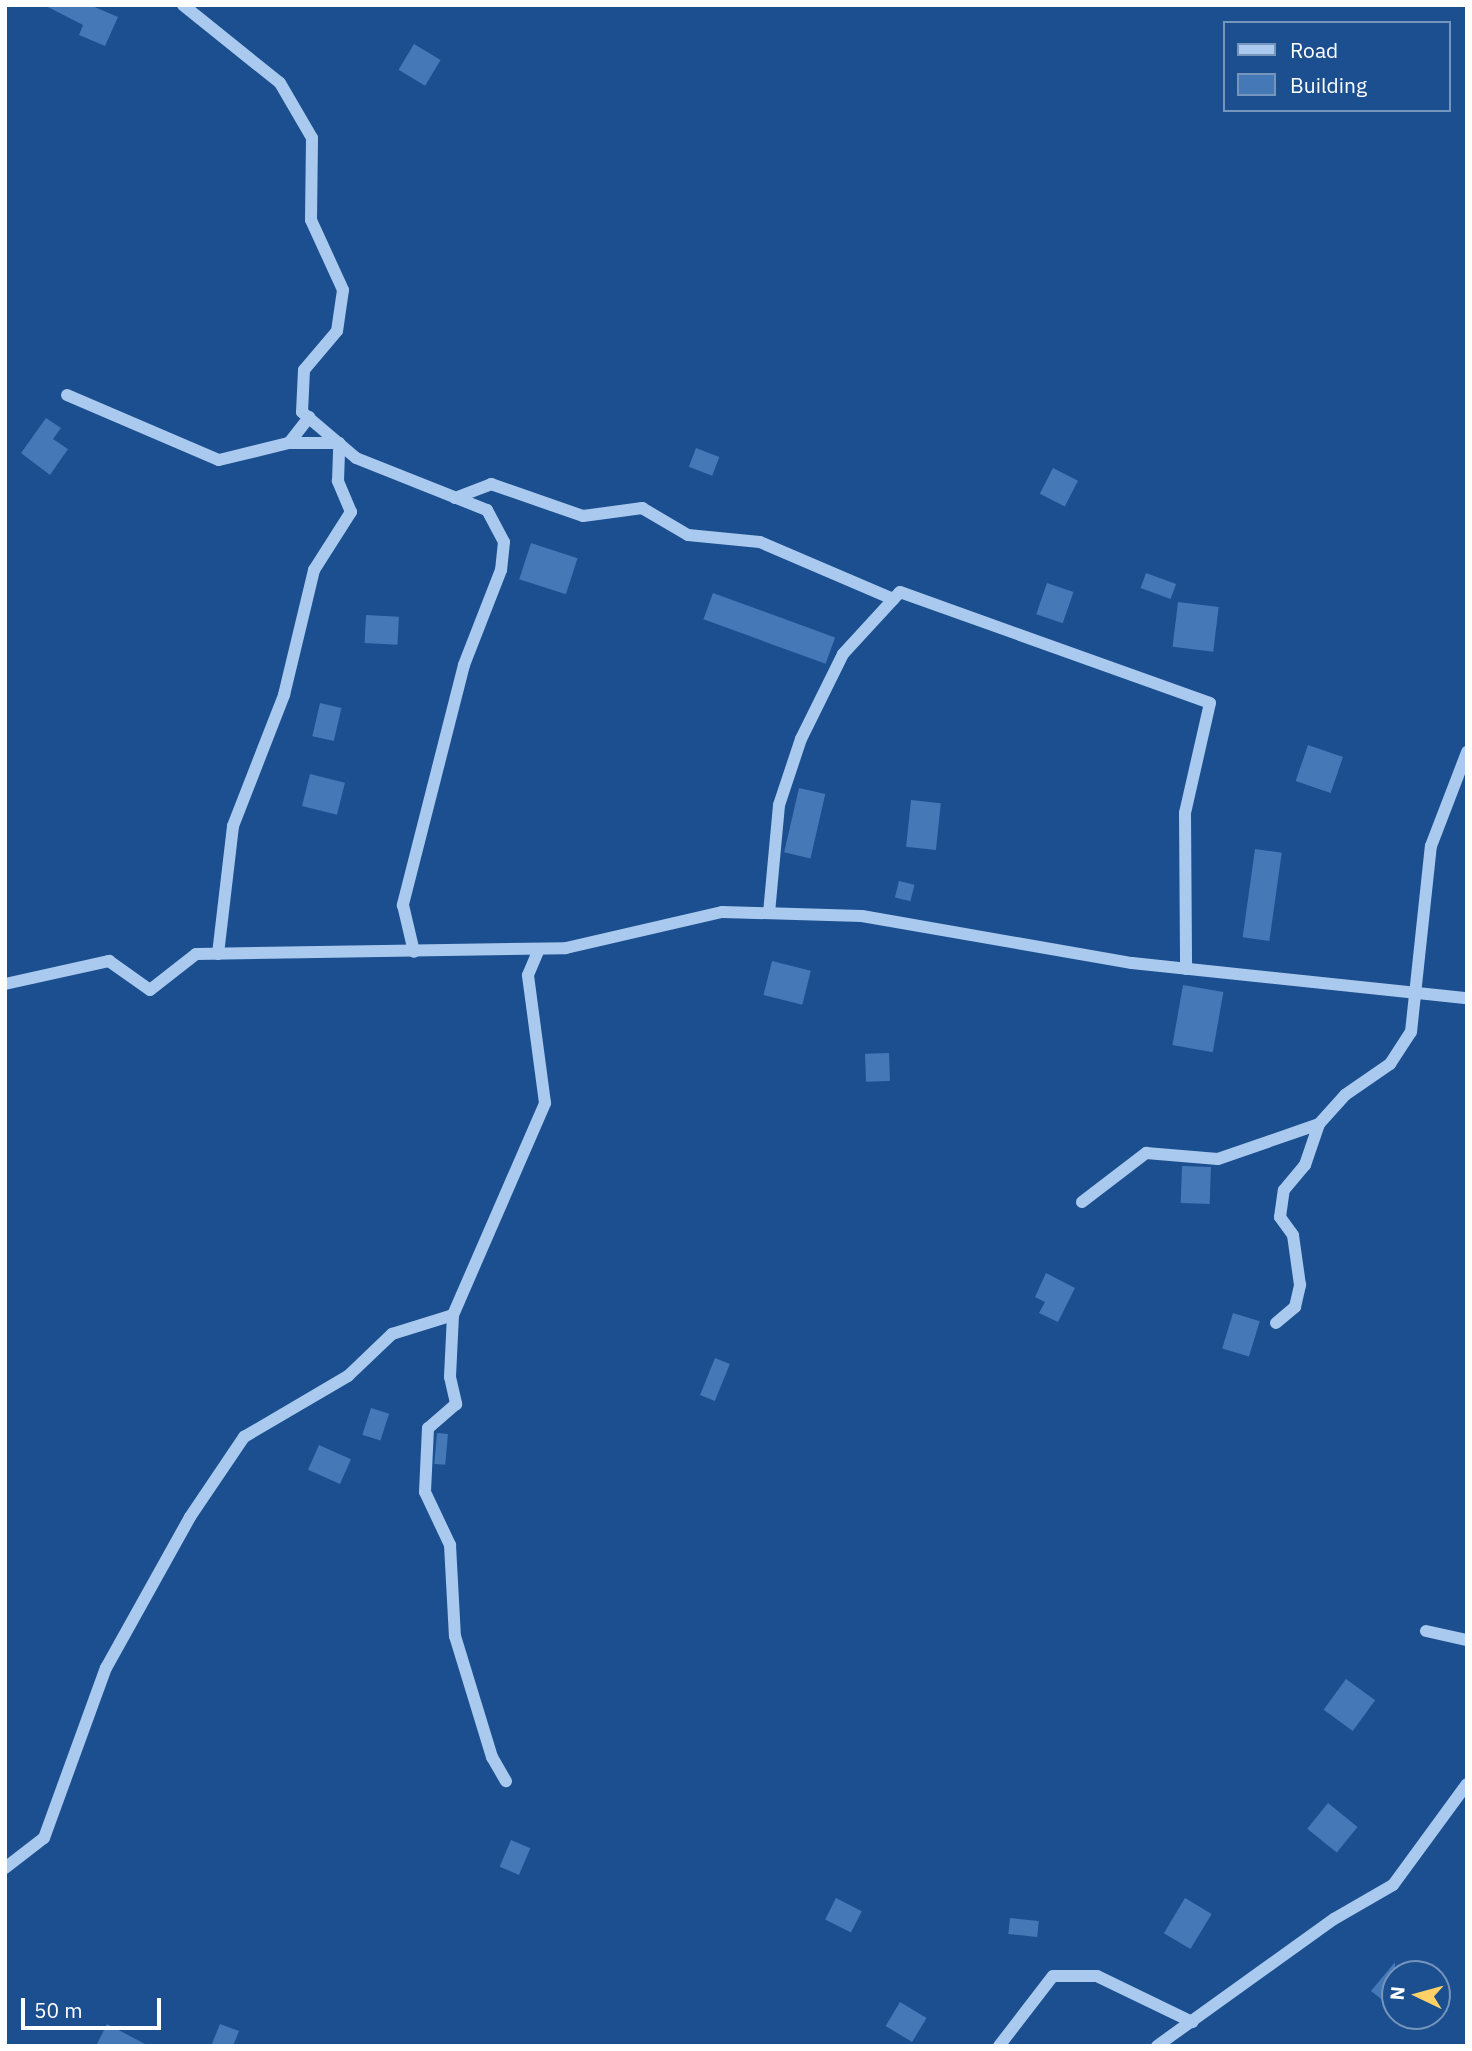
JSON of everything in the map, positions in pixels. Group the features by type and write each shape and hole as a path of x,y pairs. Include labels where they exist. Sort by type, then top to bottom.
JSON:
{"street":[{"path":"183,5 280,83 312,138 311,220 343,290 337,331 304,370 302,412 356,458 487,510 504,542 501,570 464,665 403,905 414,952"},
{"path":"67,395 219,460 289,443 340,443"},
{"path":"289,443 309,417"},
{"path":"218,954 233,826 284,695 314,570 351,512 338,481 340,443"},
{"path":"455,498 491,484 583,516 642,508 688,535 760,542 893,599"},
{"path":"768,913 779,805 800,739 843,654 900,592 1210,703 1185,813 1186,969"},
{"path":"1276,1323 1295,1307 1300,1285 1293,1236 1280,1217 1284,1190 1305,1166 1319,1124 1345,1095 1390,1065 1411,1032 1419,992 1431,846 1467,752"},
{"path":"5,984 109,961 149,990 196,954 538,948 722,912 862,916 1186,969 1467,998"},
{"path":"506,1781 492,1758 455,1636 450,1545 425,1492 428,1428 456,1404 450,1377 453,1315 545,1103 528,975 538,948"},
{"path":"1082,1202 1146,1153 1218,1159 1319,1124"},
{"path":"5,1868 44,1838 106,1668 190,1517 244,1437 348,1376 392,1334 453,1315"},
{"path":"1426,1631 1467,1640"},
{"path":"1157,2046 1334,1919 1393,1885 1467,1784"},
{"path":"999,2046 1053,1976 1097,1976 1192,2022"}],"building":[{"path":"44,5 90,5 118,17 105,46 79,35 83,25"},
{"path":"414,44 441,60 425,86 399,70"},
{"path":"46,418 61,428 53,439 68,449 50,475 21,453"},
{"path":"696,448 719,457 712,476 689,467"},
{"path":"1053,468 1078,481 1065,507 1040,494"},
{"path":"531,543 578,558 566,594 519,579"},
{"path":"1146,573 1176,584 1171,599 1141,588"},
{"path":"1047,583 1073,592 1063,623 1036,614"},
{"path":"713,593 835,637 826,664 703,619"},
{"path":"1178,602 1219,607 1213,652 1173,647"},
{"path":"366,615 399,617 397,645 365,643"},
{"path":"320,703 341,708 334,741 312,736"},
{"path":"1308,745 1343,757 1331,793 1296,781"},
{"path":"310,774 345,783 337,815 302,806"},
{"path":"799,788 825,794 810,858 784,852"},
{"path":"911,800 941,803 936,850 906,847"},
{"path":"1255,849 1282,853 1269,941 1243,937"},
{"path":"899,881 915,885 910,901 895,897"},
{"path":"772,961 811,971 802,1005 764,995"},
{"path":"1183,985 1223,992 1213,1052 1172,1045"},
{"path":"889,1053 890,1081 866,1082 865,1054"},
{"path":"1182,1166 1211,1167 1210,1204 1181,1203"},
{"path":"1046,1273 1075,1288 1058,1322 1039,1313 1045,1302 1035,1297"},
{"path":"1233,1313 1260,1321 1249,1357 1222,1348"},
{"path":"715,1358 730,1364 715,1401 700,1395"},
{"path":"371,1408 389,1414 380,1441 362,1435"},
{"path":"437,1433 448,1434 445,1465 434,1464"},
{"path":"319,1445 351,1459 340,1484 308,1470"},
{"path":"1346,1679 1375,1700 1353,1731 1324,1710"},
{"path":"1328,1803 1358,1827 1337,1853 1307,1829"},
{"path":"511,1840 530,1848 519,1875 500,1867"},
{"path":"836,1898 862,1911 851,1933 825,1919"},
{"path":"1185,1898 1212,1914 1190,1949 1164,1933"},
{"path":"1010,1918 1039,1921 1037,1937 1008,1934"},
{"path":"1381,1979 1381,1999 1371,1991"},
{"path":"900,2002 927,2018 912,2042 886,2026"},
{"path":"107,2024 149,2046 96,2046"},
{"path":"220,2024 239,2031 233,2046 211,2046"}]}
